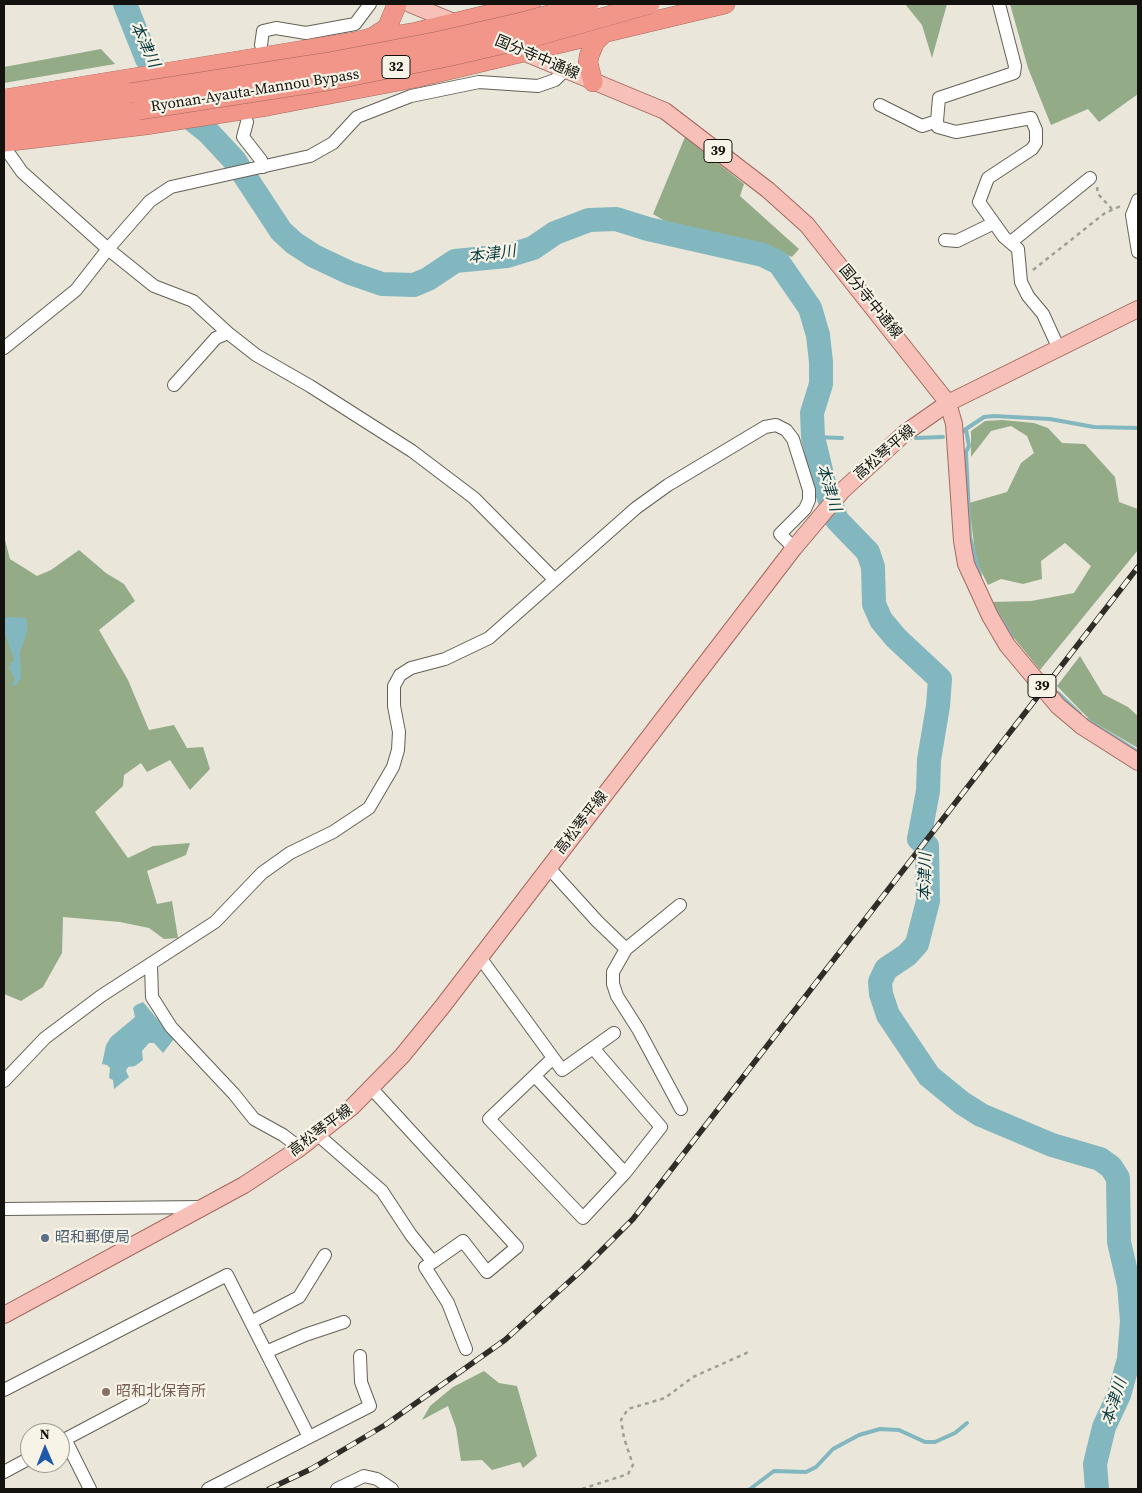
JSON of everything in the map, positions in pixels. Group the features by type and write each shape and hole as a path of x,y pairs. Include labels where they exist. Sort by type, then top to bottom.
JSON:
{"highway":[{"path":"359,41 373,37 387,28 397,4"},
{"path":"7,148 135,102 204,67 456,23 531,4"},
{"name":"Ryonan-Ayauta-Mannou Bypass","path":"4,128 439,41 589,4"},
{"name":"Ryonan-Ayauta-Mannou Bypass","path":"4,111 135,102 305,84 447,57 530,38 650,4"},
{"path":"4,99 135,102 229,112 416,78 725,4"},
{"path":"593,82 588,63 589,56 595,42 605,32"}],"main road":[{"name":"国分寺中通線","path":"410,4 665,111 768,190 807,225 948,403 954,424 963,549 966,564 990,616 1007,645 1058,706 1083,727 1138,762"},
{"name":"高松琴平線","path":"4,1315 244,1185 318,1135 372,1089 442,1007 479,956 794,548 842,491 906,433 948,403 1138,309"}],"street":[{"path":"260,44 263,31 276,28 306,33 355,24 370,4"},
{"path":"999,4 1015,66 1014,73 939,98 938,127 956,132 1031,118 1036,130 1036,142 1032,149 988,178 979,202 1004,237 1011,242 1019,253 1020,276 1028,296 1043,314 1059,349"},
{"path":"4,348 76,290 108,249 150,201 171,187 310,156 333,143 357,117 412,96 479,82 538,86 555,80 565,70"},
{"path":"880,105 922,126 937,121"},
{"path":"247,122 243,137 261,160 259,168"},
{"path":"7,148 22,172 108,249 154,286 193,301 228,333 256,355 310,386 420,456 474,498 554,579"},
{"path":"1011,242 1090,178"},
{"path":"1132,201 1132,215 1138,252"},
{"path":"945,240 957,241 994,223"},
{"path":"174,385 216,338 228,333"},
{"path":"4,1080 45,1038 101,996 215,922 262,873 290,853 333,832 369,808 393,767 398,750 399,732 394,706 394,686 400,675 411,668 445,659 489,638 636,508 668,485 765,427 776,425 786,430 793,438 809,490 809,500 805,509 780,534 794,548"},
{"path":"548,867 596,921 626,949"},
{"path":"680,905 626,949 613,972 613,984 617,996 638,1029 681,1109"},
{"path":"479,956 562,1070 614,1033"},
{"path":"151,964 150,981 152,997 171,1027 234,1094 254,1119 283,1135 300,1148"},
{"path":"553,1058 489,1119 583,1218 624,1173 661,1127 593,1048"},
{"path":"535,1076 624,1173"},
{"path":"372,1089 517,1247 487,1272 463,1241 426,1267 448,1303 466,1348"},
{"path":"318,1135 382,1191 432,1262"},
{"path":"4,1209 204,1207"},
{"path":"251,1322 299,1297 325,1256"},
{"path":"4,1390 227,1275 309,1437"},
{"path":"266,1352 305,1335 344,1322"},
{"path":"208,1489 370,1406 361,1382 360,1356"},
{"path":"70,1436 143,1398"},
{"path":"70,1453 90,1489"},
{"path":"4,1472 20,1463"},
{"path":"336,1489 364,1476 377,1479 392,1489"}],"path":[{"path":"1090,178 1096,180 1098,194 1113,209"},
{"path":"1020,276 1035,269 1105,213 1132,201"},
{"path":"582,1489 628,1474 633,1465 624,1438 621,1420 628,1409 665,1398 693,1377 751,1351"}],"green space":[{"path":"905,4 947,4 932,58 922,25"},
{"path":"1010,4 1138,4 1138,94 1099,122 1088,109 1051,125 1028,68"},
{"path":"101,49 115,64 4,83 4,67"},
{"path":"685,137 744,184 740,196 799,249 792,257 762,245 678,229 653,214"},
{"path":"1002,420 1034,423 1048,428 1062,443 1085,444 1115,477 1119,502 1138,509 1138,550 1040,670 1005,627 990,602 1031,601 1074,593 1091,566 1065,543 1041,561 1042,579 1023,584 1001,579 988,585 976,561 969,503 1007,492 1021,463 1034,453 1027,436 1011,426 991,431 971,457 971,431 985,421"},
{"path":"4,536 10,559 37,576 51,570 79,550 106,573 124,584 135,601 99,630 128,680 149,730 174,725 187,748 203,747 210,769 190,790 170,760 147,772 141,763 124,775 123,786 95,812 128,858 153,846 190,843 186,855 147,871 157,904 172,901 178,938 164,939 149,928 120,922 63,917 62,953 43,987 21,1001 4,994"},
{"path":"1080,656 1103,694 1128,707 1138,716 1138,748 1090,720 1057,686"},
{"path":"484,1371 499,1383 517,1386 537,1456 523,1468 520,1462 492,1470 482,1460 461,1461 456,1428 448,1406 422,1420 430,1406 453,1387"}],"water":[{"path":"7,617 26,618 27,623 27,633 20,652 21,678 17,684 11,686 15,679 9,667 14,659 4,631 4,619"},
{"path":"143,1002 174,1039 163,1053 154,1043 149,1043 142,1051 143,1060 135,1066 128,1067 126,1071 129,1077 114,1089 113,1080 109,1078 110,1068 102,1064 106,1045 111,1037 135,1017 133,1008"}],"waterway":[{"name":"本津川","path":"125,4 147,59 189,117 208,132 235,161 281,231 294,243 314,256 350,273 382,284 414,285 428,279 455,261 507,256 533,248 555,233 589,220 616,219 648,229 763,255 779,263 810,308 818,335 821,362 821,384 812,413 813,437 825,487 837,520 868,552 873,567 874,604 881,620 896,638 940,679 938,706 929,760 928,791 919,839 927,846 928,901 917,944 907,955 886,969 880,982 881,994 888,1015 929,1076 962,1103 981,1115 1052,1145 1100,1159 1111,1167 1118,1178 1119,1242 1129,1285 1132,1321 1129,1359 1119,1395 1104,1427 1095,1464 1097,1489"},
{"path":"963,431 984,417 994,416 1050,419 1094,427 1138,428"},
{"path":"966,430 969,446 966,452 970,537 980,575"},
{"path":"813,437 842,438"},
{"path":"916,438 943,437"},
{"path":"994,607 1012,637"},
{"path":"1058,693 1080,714"},
{"path":"1087,720 1138,752"},
{"path":"750,1489 774,1471 806,1472 816,1467 833,1449 859,1435 880,1429 899,1430 925,1442 935,1442 955,1433 967,1423"}],"railway":[{"path":"269,1489 311,1469 385,1425 505,1340 582,1270 633,1219 1138,567"}],"place":[{"name":"昭和郵便局","path":"45,1238"},
{"name":"昭和北保育所","path":"106,1392"}]}
